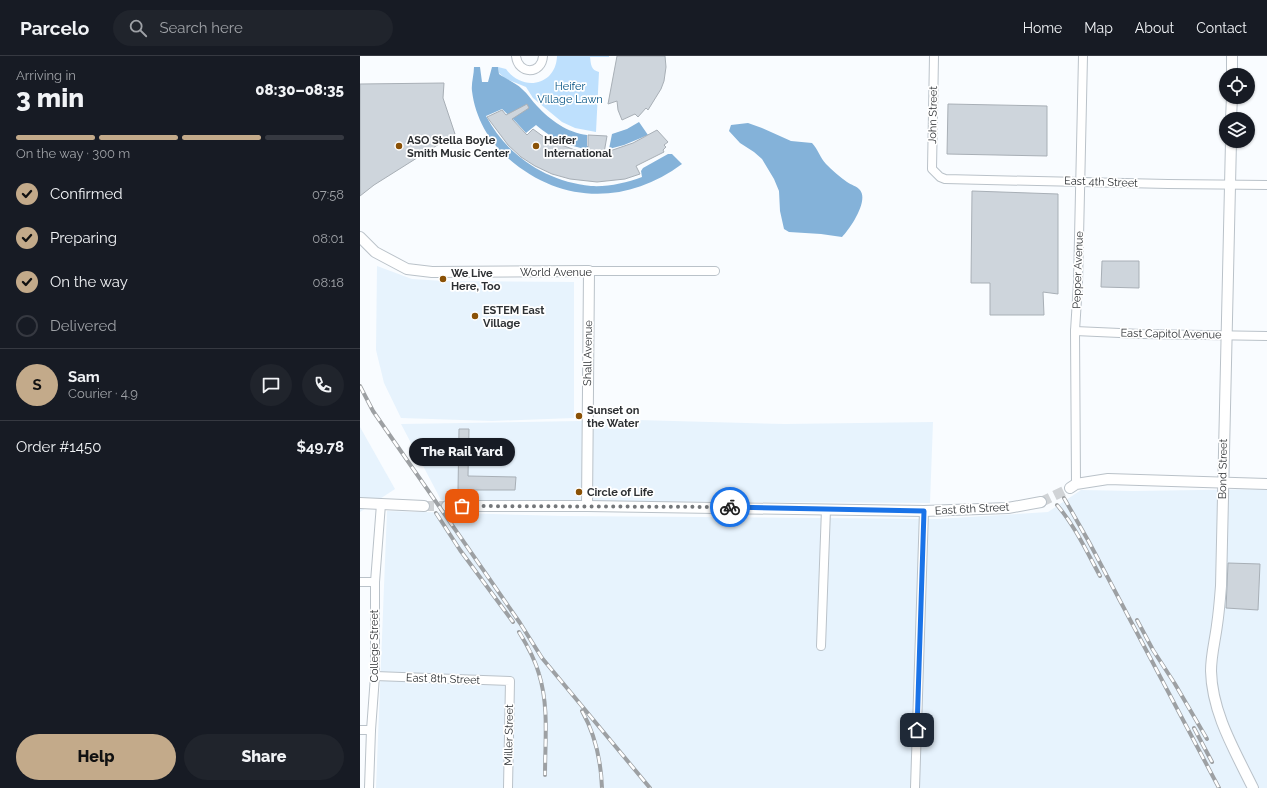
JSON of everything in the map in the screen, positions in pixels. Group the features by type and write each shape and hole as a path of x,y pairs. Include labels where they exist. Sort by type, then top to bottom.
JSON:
{"street":[{"path":"516,56 520,66 528,70 532,70 540,66 544,56"},
{"name":"John Street","path":"934,56 932,169 936,174"},
{"name":"Pepper Avenue","path":"1073,486 1075,331 1078,283 1083,56"},
{"path":"1232,56 1232,68"},
{"name":"Bond Street","path":"1231,148 1221,586 1219,614 1212,651 1211,670 1212,687 1216,705 1223,724 1253,788"},
{"name":"East 4th Street","path":"936,174 945,179 1267,185"},
{"name":"World Avenue","path":"360,237 375,252 407,269 432,272 714,271"},
{"name":"Shall Avenue","path":"587,506 589,272"},
{"name":"East Capitol Avenue","path":"1075,331 1142,334 1267,336"},
{"path":"1073,486 1092,480 1108,479 1267,484"},
{"name":"East 6th Street","path":"447,506 587,506 924,511 1008,508 1041,502"},
{"path":"360,504 424,506"},
{"name":"College Street","path":"369,788 370,730 375,676 375,582 381,504"},
{"path":"821,646 826,509"},
{"path":"915,788 924,511"},
{"path":"360,582 375,582"},
{"name":"East 8th Street","path":"375,676 510,681"},
{"name":"Miller Street","path":"508,788 510,681"},
{"path":"360,730 370,730"}],"shaded area":[{"path":"474,67 480,67 482,82 488,82 492,67 498,67 499,74 520,87 542,111 554,121 573,132 587,135 587,146 591,146 591,150 575,147 562,142 549,135 536,125 526,133 502,109 486,116 505,143 517,155 544,173 575,183 591,186 604,186 623,183 642,177 641,171 643,168 668,154 672,154 682,164 661,177 639,187 617,192 594,194 572,191 550,185 529,174 509,159 489,137 476,110 474,101 472,88"},
{"path":"639,122 648,135 624,145 609,149 612,134 627,129"},
{"path":"748,123 791,141 812,143 828,166 844,180 860,190 862,201 860,208 854,222 842,237 789,232 784,229 780,211 779,191 774,179 762,159 740,143 729,131 731,125"},
{"name":"ESTEM East Village","path":"377,266 412,279 444,281 574,282 574,418 492,421 401,418 384,383 376,350"},
{"path":"637,420 785,424 933,422 930,503 441,500 401,424"},
{"path":"360,427 395,489 360,512"},
{"path":"1267,489 1267,788 376,788 387,511 563,516 937,519 1048,512 1081,490 1133,491"}],"green space":[{"name":"Heifer Village Lawn","path":"557,56 609,56 590,57 591,65 596,71 599,72 596,132 575,128 562,122 533,98 526,87 506,79 499,73 498,67 506,69 521,81 529,83 537,82 545,79 551,74 555,66"}],"building":[{"name":"Heifer International","path":"617,56 665,56 666,67 661,89 648,110 646,108 638,117 635,114 622,120 618,110 617,101 608,104"},
{"name":"ASO Stella Boyle Smith Music Center","path":"444,83 443,98 455,134 374,185 360,196 360,84"},
{"name":"Heifer International","path":"527,104 529,108 512,119 527,135 533,129 548,140 575,150 588,152 588,135 607,136 604,153 633,143 657,130 668,142 664,145 666,147 663,150 664,152 636,166 640,174 625,179 597,182 570,179 552,174 521,157 508,145 487,117 502,110 506,115"},
{"path":"948,104 1047,106 1047,156 947,154"},
{"path":"972,191 1058,194 1058,294 1043,292 1044,315 990,315 990,283 971,283"},
{"path":"1102,261 1139,261 1139,288 1101,287"},
{"path":"459,429 469,429 468,476 516,477 515,490 458,490"},
{"path":"1228,563 1260,564 1258,610 1226,608"}],"tunnel":[{"path":"1041,502 1070,488"},
{"path":"424,506 447,506"}],"railway":[{"path":"360,386 373,411 520,623 542,658 650,788"},
{"path":"1064,498 1089,542 1219,788"},
{"path":"1057,505 1075,530 1100,576"},
{"path":"436,513 460,550 513,622"},
{"path":"1137,620 1153,650 1207,739"},
{"path":"519,632 533,658 542,686 546,724 545,775"},
{"path":"582,711 594,738 602,788"},
{"path":"1194,728 1212,762"}],"way so far":[{"path":"462,506 730,507"}],"place":[{"name":"ASO Stella Boyle Smith Music Center","path":"399,146"},
{"name":"Heifer International","path":"536,146"},
{"name":"We Live Here, Too","path":"443,279"},
{"name":"ESTEM East Village","path":"475,316"},
{"name":"Sunset on the Water","path":"579,416"},
{"name":"Circle of Life","path":"579,492"},
{"name":"The Rail Yard","path":"462,506"}],"route":[{"path":"730,507 924,511 917,730"}]}
